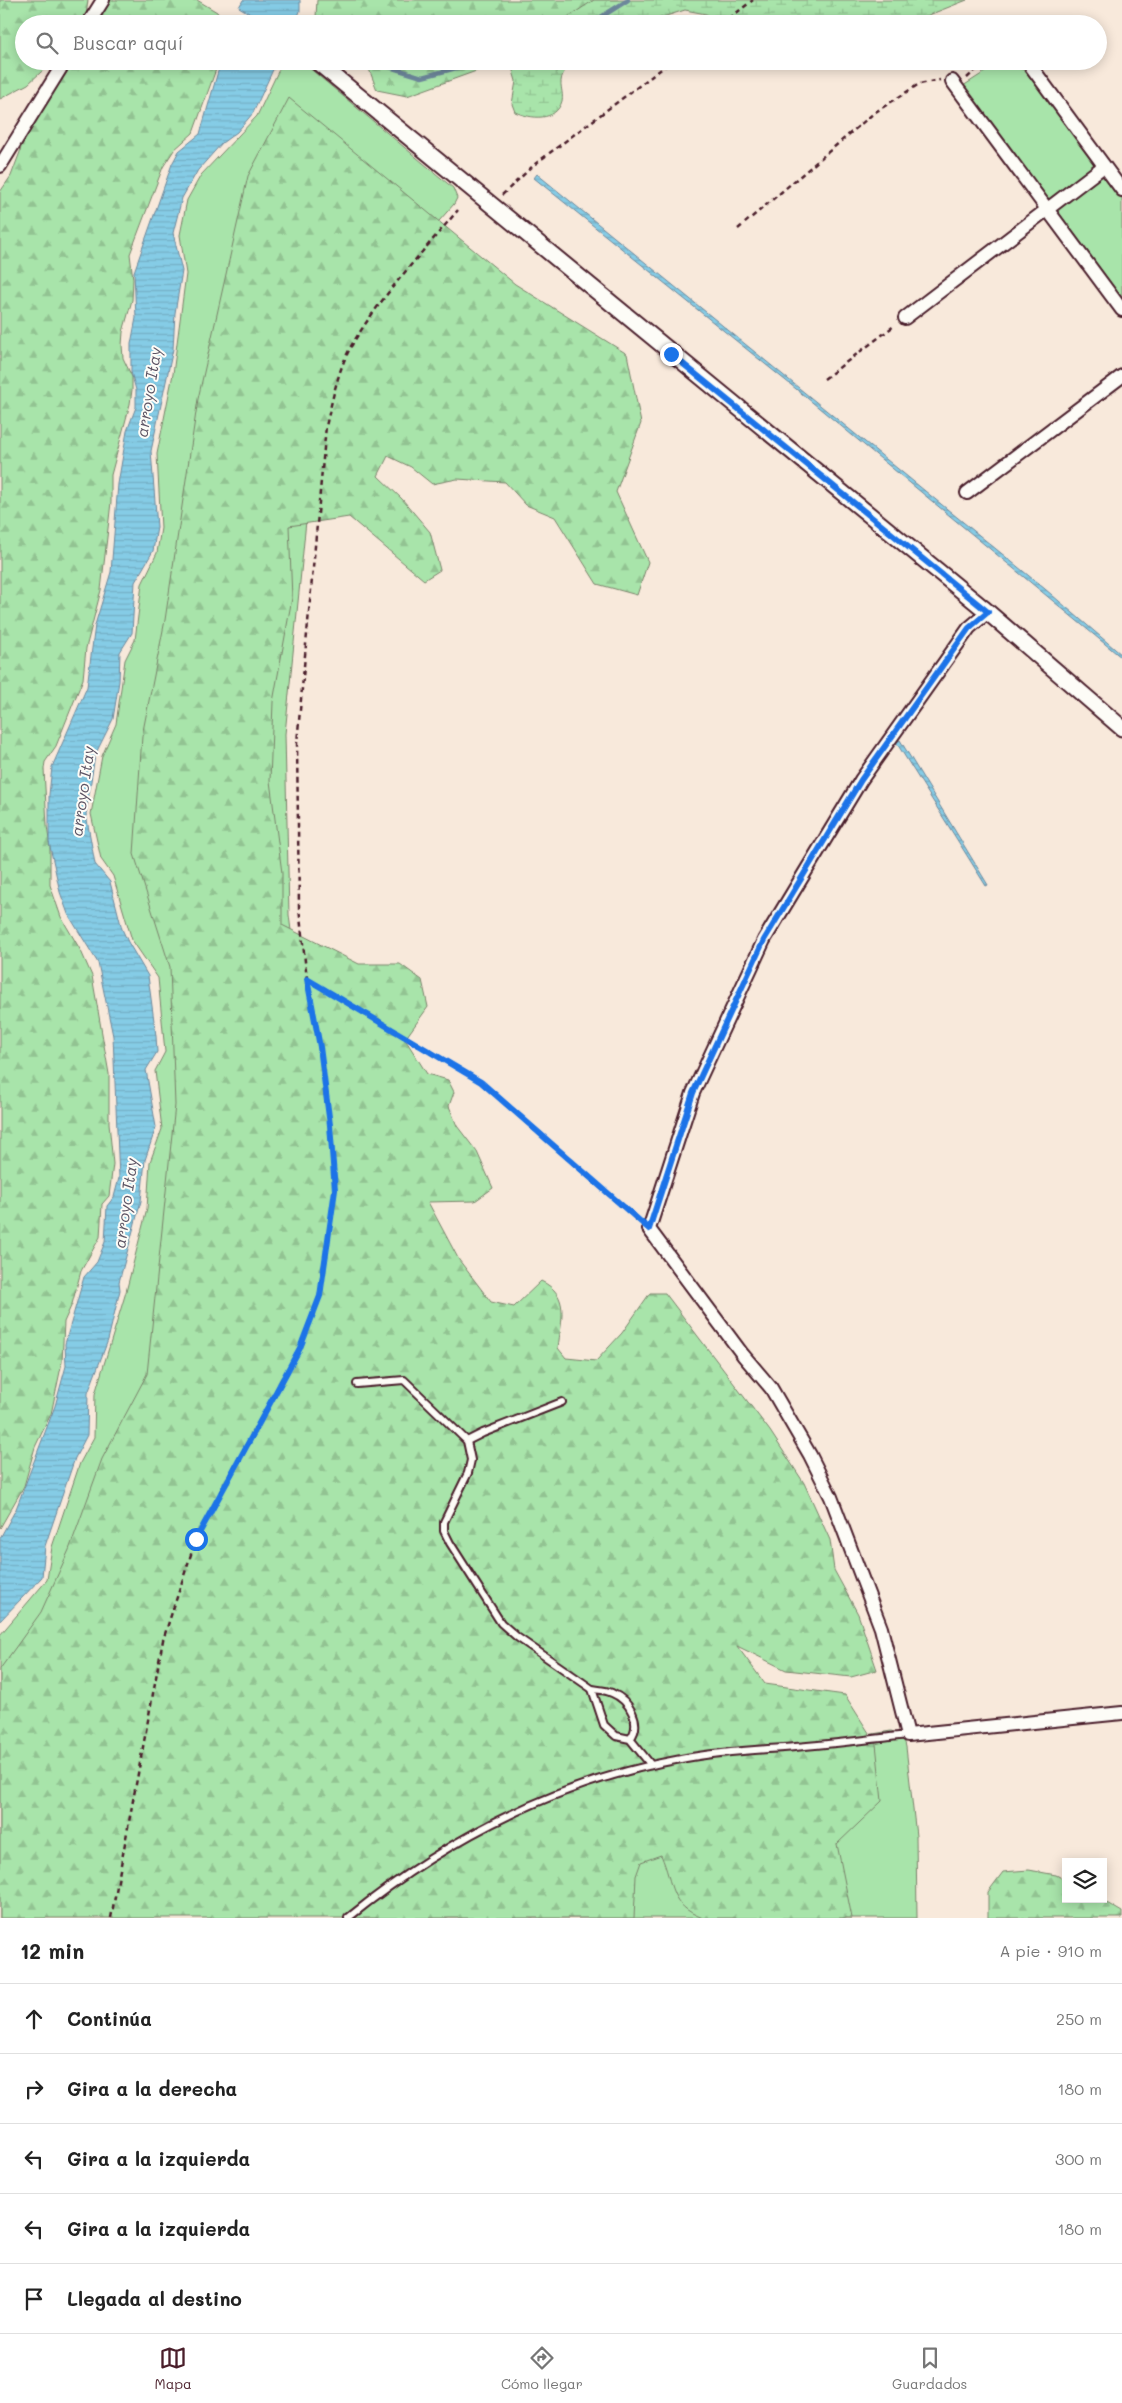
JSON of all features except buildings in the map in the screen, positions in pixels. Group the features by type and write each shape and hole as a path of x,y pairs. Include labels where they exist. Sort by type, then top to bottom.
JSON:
{"street":[{"path":"94,15 103,0"},
{"path":"0,166 59,70"},
{"path":"327,70 490,206 988,612 1122,728"},
{"path":"1034,70 1122,190"},
{"path":"952,80 1122,310"},
{"path":"905,318 1104,166"},
{"path":"967,493 1122,376"},
{"path":"988,612 969,628 861,780 764,940 693,1093 649,1229 743,1355 771,1388 810,1455 831,1497 881,1628 908,1735 1122,1712"}],"lane":[{"path":"357,1384 404,1380 467,1441 471,1460 468,1472 444,1522 444,1531 450,1543 501,1623 517,1637 592,1689 615,1694 632,1711 635,1721 634,1734 630,1739"},
{"path":"467,1441 562,1402"},
{"path":"592,1689 604,1725 616,1736 630,1739 651,1765"},
{"path":"348,1918 373,1898 461,1840 517,1811 570,1788 651,1765 737,1750 794,1747 908,1735"}],"path":[{"path":"734,15 753,0"},
{"path":"490,206 535,164 660,70"},
{"path":"738,228 874,113 919,84"},
{"path":"110,1918 163,1640 196,1539 300,1348 320,1296 335,1190 330,1125 320,1047 307,979 300,908 297,743 326,426 338,376 353,344 380,304 458,210"},
{"path":"824,378 905,318"},
{"path":"307,979 481,1082 649,1229"}],"green space":[{"path":"0,0 88,0 86,15 15,15 15,70 43,70 28,84 0,99"},
{"path":"105,0 197,0 219,15 100,15"},
{"path":"317,0 618,0 604,15 316,15"},
{"path":"594,0 967,0 929,15 708,15 685,10 669,15 571,15"},
{"path":"67,70 216,70 193,133 174,150 163,167 130,254 133,279 132,300 123,332 122,345 123,358 132,377 132,390 111,475 111,502 101,590 86,648 83,679 56,746 45,762 47,826 50,847 50,885 61,917 81,951 92,976 109,1074 109,1123 113,1164 109,1196 102,1204 100,1237 81,1271 72,1304 64,1322 62,1362 51,1414 35,1447 24,1486 0,1528 0,192 11,176 20,152 29,107 55,87"},
{"path":"279,70 312,70 453,188 457,198 454,204 373,296 314,440 285,734 289,915 297,977 0,1918 0,1635 47,1580 52,1547 80,1463 94,1437 95,1394 126,1292 147,1209 150,1162 162,1129 155,1071 165,1052 158,978 132,940 113,876 101,859 91,814 102,756 116,724 125,660 135,640 142,584 157,553 161,528 157,454 173,374 186,274 180,235 187,200 201,175 257,116"},
{"path":"369,70 479,70 407,96 377,90"},
{"path":"513,70 566,70 561,85 562,101 559,108 549,116 535,117 515,112 512,104 516,81"},
{"path":"988,70 1025,70 1094,162 1093,166 1049,199 963,86"},
{"path":"289,98 515,284 627,354 641,423 616,492 648,562 637,595 597,584 555,517 526,505 505,482 457,479 432,484 411,467 388,456 378,476 402,499 430,532 440,570 424,580 349,517 289,526 292,598 273,702 270,781 282,873 282,925 359,964 400,964 422,980 428,1007 405,1039 427,1074 448,1080 454,1092 449,1106 457,1126 477,1152 493,1188 475,1201 428,1202 459,1260 491,1302 514,1307 541,1281 557,1293 560,1301 562,1318 558,1348 566,1358 596,1361 622,1333 650,1293 665,1293 770,1431 804,1483 830,1540 834,1570 858,1614 877,1670 851,1677 786,1670 737,1646 765,1684 845,1695 876,1744 882,1801 837,1844 852,1918 703,1918 692,1913 678,1900 661,1855 641,1862 636,1876 634,1918 0,1918 0,1669 41,1612 69,1550 102,1459 147,1374 175,1105 170,967 134,854 142,736 165,620 198,399 248,176"},
{"path":"1101,176 1105,177 1122,200 1122,298 1057,210"},
{"path":"891,1731 902,1736 906,1747 916,1836 917,1918 359,1918 690,1764"},
{"path":"1029,1870 1056,1875 1062,1878 1062,1903 1107,1903 1122,1912 1122,1918 988,1918 988,1892 1003,1872"}],"water":[{"path":"243,0 300,0 298,15 252,15 239,7"},
{"name":"arroyo Itay","path":"218,70 273,70 253,113 237,132 222,143 198,170 182,198 173,233 182,271 175,313 173,349 151,451 157,527 153,551 135,582 132,633 120,652 119,681 113,719 95,755 86,814 95,864 110,882 122,929 148,976 157,1052 146,1070 156,1127 145,1160 141,1201 119,1282 120,1290 108,1340 88,1393 87,1435 75,1458 45,1546 42,1577 0,1621 0,1538 16,1509 55,1406 66,1366 65,1344 84,1277 97,1262 105,1242 107,1206 114,1197 119,1178 113,1036 98,963 68,914 60,892 49,842 49,795 52,767 87,687 95,625 111,572 118,484 127,431 136,407 136,390 131,372 131,344 136,318 134,272 172,164 179,151 200,134"},
{"path":"537,174 1045,589 1122,655 1122,658 801,393 534,178"},
{"path":"900,740 988,885 986,886 896,742"}],"waterway":[{"path":"604,15 628,0"},
{"path":"399,70 422,77 449,70"}],"route":[{"path":"196,1539 300,1348 320,1296 335,1190 330,1125 320,1047 307,979 481,1082 649,1229 693,1093 764,940 861,780 969,628 988,612 671,354"}]}
